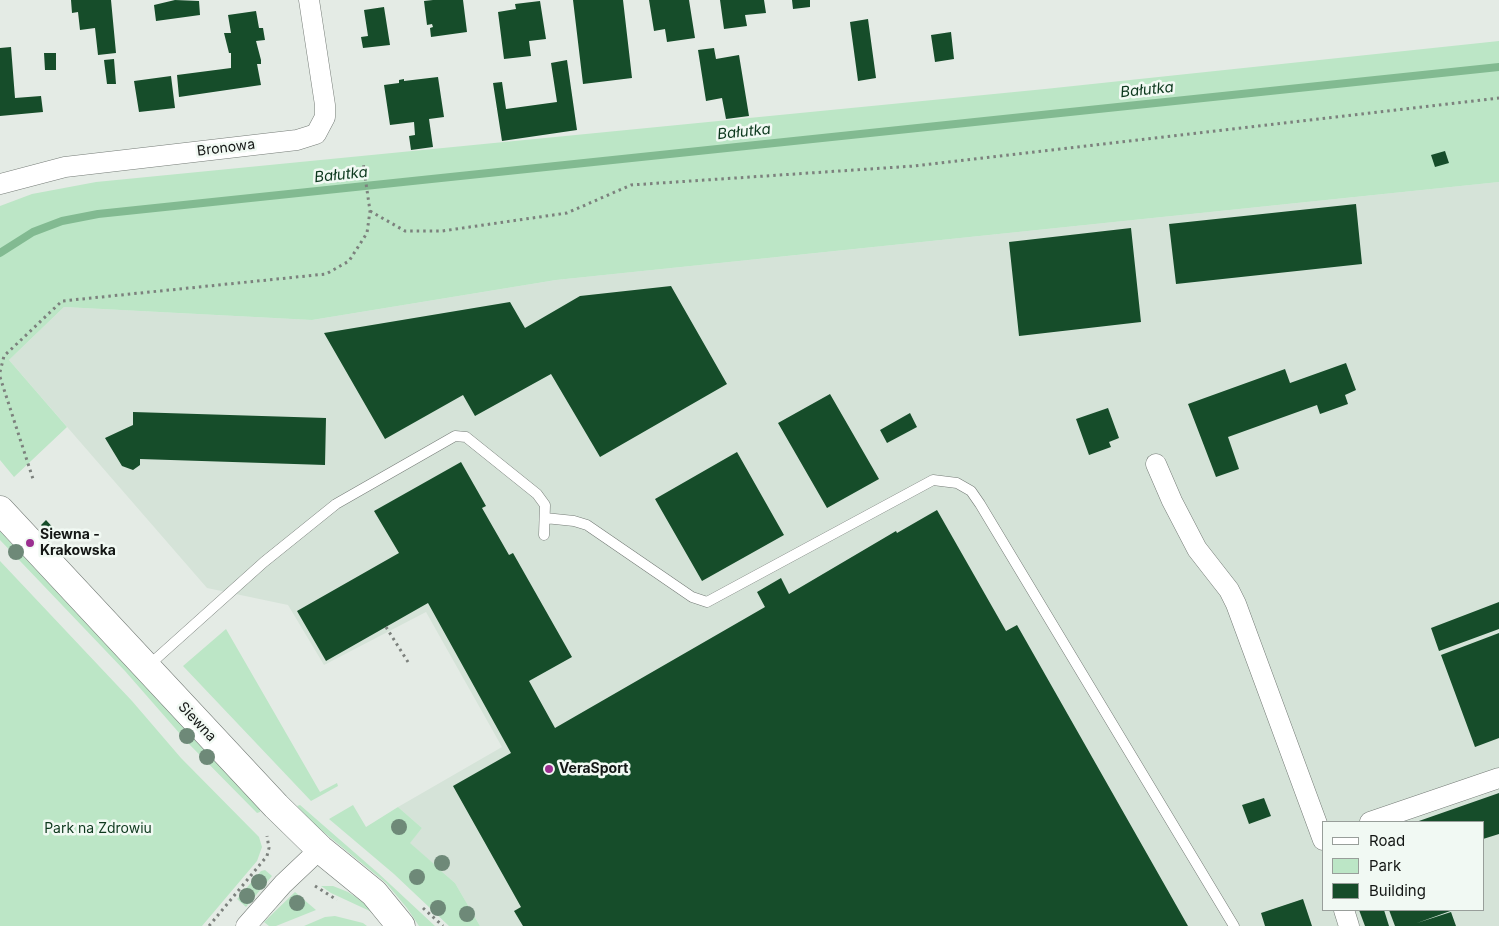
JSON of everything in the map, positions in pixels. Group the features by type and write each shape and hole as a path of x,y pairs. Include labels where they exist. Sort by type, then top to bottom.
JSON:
{"street":[{"name":"Bronowa","path":"0,184 65,167 297,140 316,134 325,117 325,105 309,0"},
{"path":"1156,464 1172,501 1197,549 1229,590 1236,604 1322,837"},
{"name":"Siewna","path":"0,510 276,806 320,849 374,894 401,926"},
{"path":"1373,821 1499,778"},
{"path":"246,926 283,884 320,849"},
{"path":"1344,911 1349,926"}],"lane":[{"path":"146,667 264,562 336,504 456,436 466,437 537,494 544,505 544,536"},
{"path":"545,518 574,521 587,525 692,597 707,602 933,480 957,483 971,491 1234,926"}],"path":[{"path":"370,210 405,231 442,230 567,213 630,185 914,166 1499,98"},
{"path":"0,372 4,356 62,301 326,274 349,261 367,233 370,210 363,162"},
{"path":"0,377 34,479"},
{"path":"386,627 408,662"},
{"path":"209,926 267,856 269,843 265,831"}],"shaded area":[{"path":"1499,182 1499,926 480,926 455,883 409,843 422,828 398,807 502,747 426,612 324,665 288,605 207,588 9,360 64,307 312,320 556,280"}],"green space":[{"path":"1499,41 1499,182 556,280 312,320 64,307 9,360 67,427 14,477 0,460 0,206 32,194 96,182 1045,89"},
{"path":"0,531 260,809 260,812 257,813 188,743 125,671 0,540"},
{"name":"Park na Zdrowiu","path":"0,561 132,701 181,758 259,837 262,847 257,861 202,926 0,926"},
{"path":"226,629 320,792 337,783 338,786 311,801 183,666"},
{"path":"300,805 435,926 419,926 386,883 316,826 297,806"},
{"path":"353,805 366,827 398,807 422,828 410,843 434,864 441,856 447,862 440,870 455,883 480,926 449,926 394,874 329,819"},
{"path":"265,870 272,876 246,907 237,899 261,871"},
{"path":"321,886 333,886 348,892 368,905 374,913 331,893"},
{"path":"295,892 316,910 276,926 269,926 264,922"},
{"path":"335,916 363,923 367,926 304,926 325,917"}],"building":[{"path":"71,0 111,0 116,53 98,55 95,28 80,30 78,12 72,13"},
{"path":"175,0 199,1 200,15 156,21 154,5"},
{"path":"463,0 467,32 431,37 430,28 433,27 432,24 427,25 424,1"},
{"path":"573,0 623,0 632,78 583,84"},
{"path":"649,0 689,0 695,38 667,42 665,29 654,31"},
{"path":"720,0 764,0 766,13 745,15 747,26 724,29"},
{"path":"792,0 810,0 810,7 793,9"},
{"path":"540,1 546,39 529,41 531,56 504,59 498,12 516,9 515,4"},
{"path":"384,7 390,45 363,48 361,37 368,36 364,10"},
{"path":"256,11 259,28 263,28 265,40 256,41 261,60 261,64 257,64 261,85 179,97 177,75 231,68 231,53 229,53 224,33 231,33 228,15"},
{"path":"868,19 876,78 858,81 850,22"},
{"path":"951,32 954,59 935,62 931,35"},
{"path":"11,47 15,98 41,96 43,112 0,116 0,48"},
{"path":"714,48 716,59 739,55 749,116 726,119 722,98 706,101 698,50"},
{"path":"44,53 56,53 56,70 45,70"},
{"path":"114,59 116,84 107,84 104,60"},
{"path":"567,60 577,130 502,141 493,83 502,82 506,109 557,102 551,63"},
{"path":"171,76 175,108 139,112 134,81"},
{"path":"438,77 444,117 429,119 433,147 411,150 409,136 415,135 414,122 390,125 384,85 399,83 399,80 404,79 404,81"},
{"path":"1445,151 1449,163 1435,167 1431,155"},
{"path":"1356,204 1362,264 1176,284 1169,224"},
{"path":"1131,228 1141,322 1019,336 1009,242"},
{"path":"671,286 727,384 600,457 551,374 475,416 463,395 385,439 324,333 510,302 525,328 580,296"},
{"path":"1346,363 1356,390 1345,395 1348,404 1320,414 1317,405 1228,437 1239,469 1216,477 1188,404 1285,369 1290,383"},
{"path":"830,394 879,479 827,508 778,423"},
{"path":"1108,408 1119,438 1109,442 1111,447 1089,455 1076,419"},
{"path":"133,412 326,418 325,465 140,459 140,465 133,470 122,466 105,438 133,425"},
{"path":"910,413 917,427 887,443 880,430"},
{"path":"737,452 784,535 702,581 655,499"},
{"path":"461,462 486,506 482,508 509,555 513,553 572,657 529,681 555,728 765,607 757,592 781,578 789,594 896,531 897,533 937,510 1006,631 1017,625 1188,926 523,926 514,911 521,907 453,786 511,753 428,603 326,661 297,611 399,553 374,511"},
{"path":"46,520 58,533 53,537 41,525"},
{"path":"1499,602 1499,629 1439,651 1431,628"},
{"path":"1499,633 1499,738 1475,747 1441,655"},
{"path":"1499,793 1499,834 1484,839 1484,821 1419,821"},
{"path":"1264,798 1271,816 1249,824 1242,805"},
{"path":"1303,899 1312,926 1265,926 1261,913"},
{"path":"1359,911 1384,911 1389,926 1365,926"},
{"path":"1389,911 1450,911 1417,923 1451,912 1456,926 1395,926"}],"waterway":[{"name":"Bałutka","path":"0,253 33,232 62,221 98,214 1499,67"}],"place":[{"name":"Siewna - Krakowska","path":"30,543"},
{"name":"VeraSport","path":"549,769"}]}
